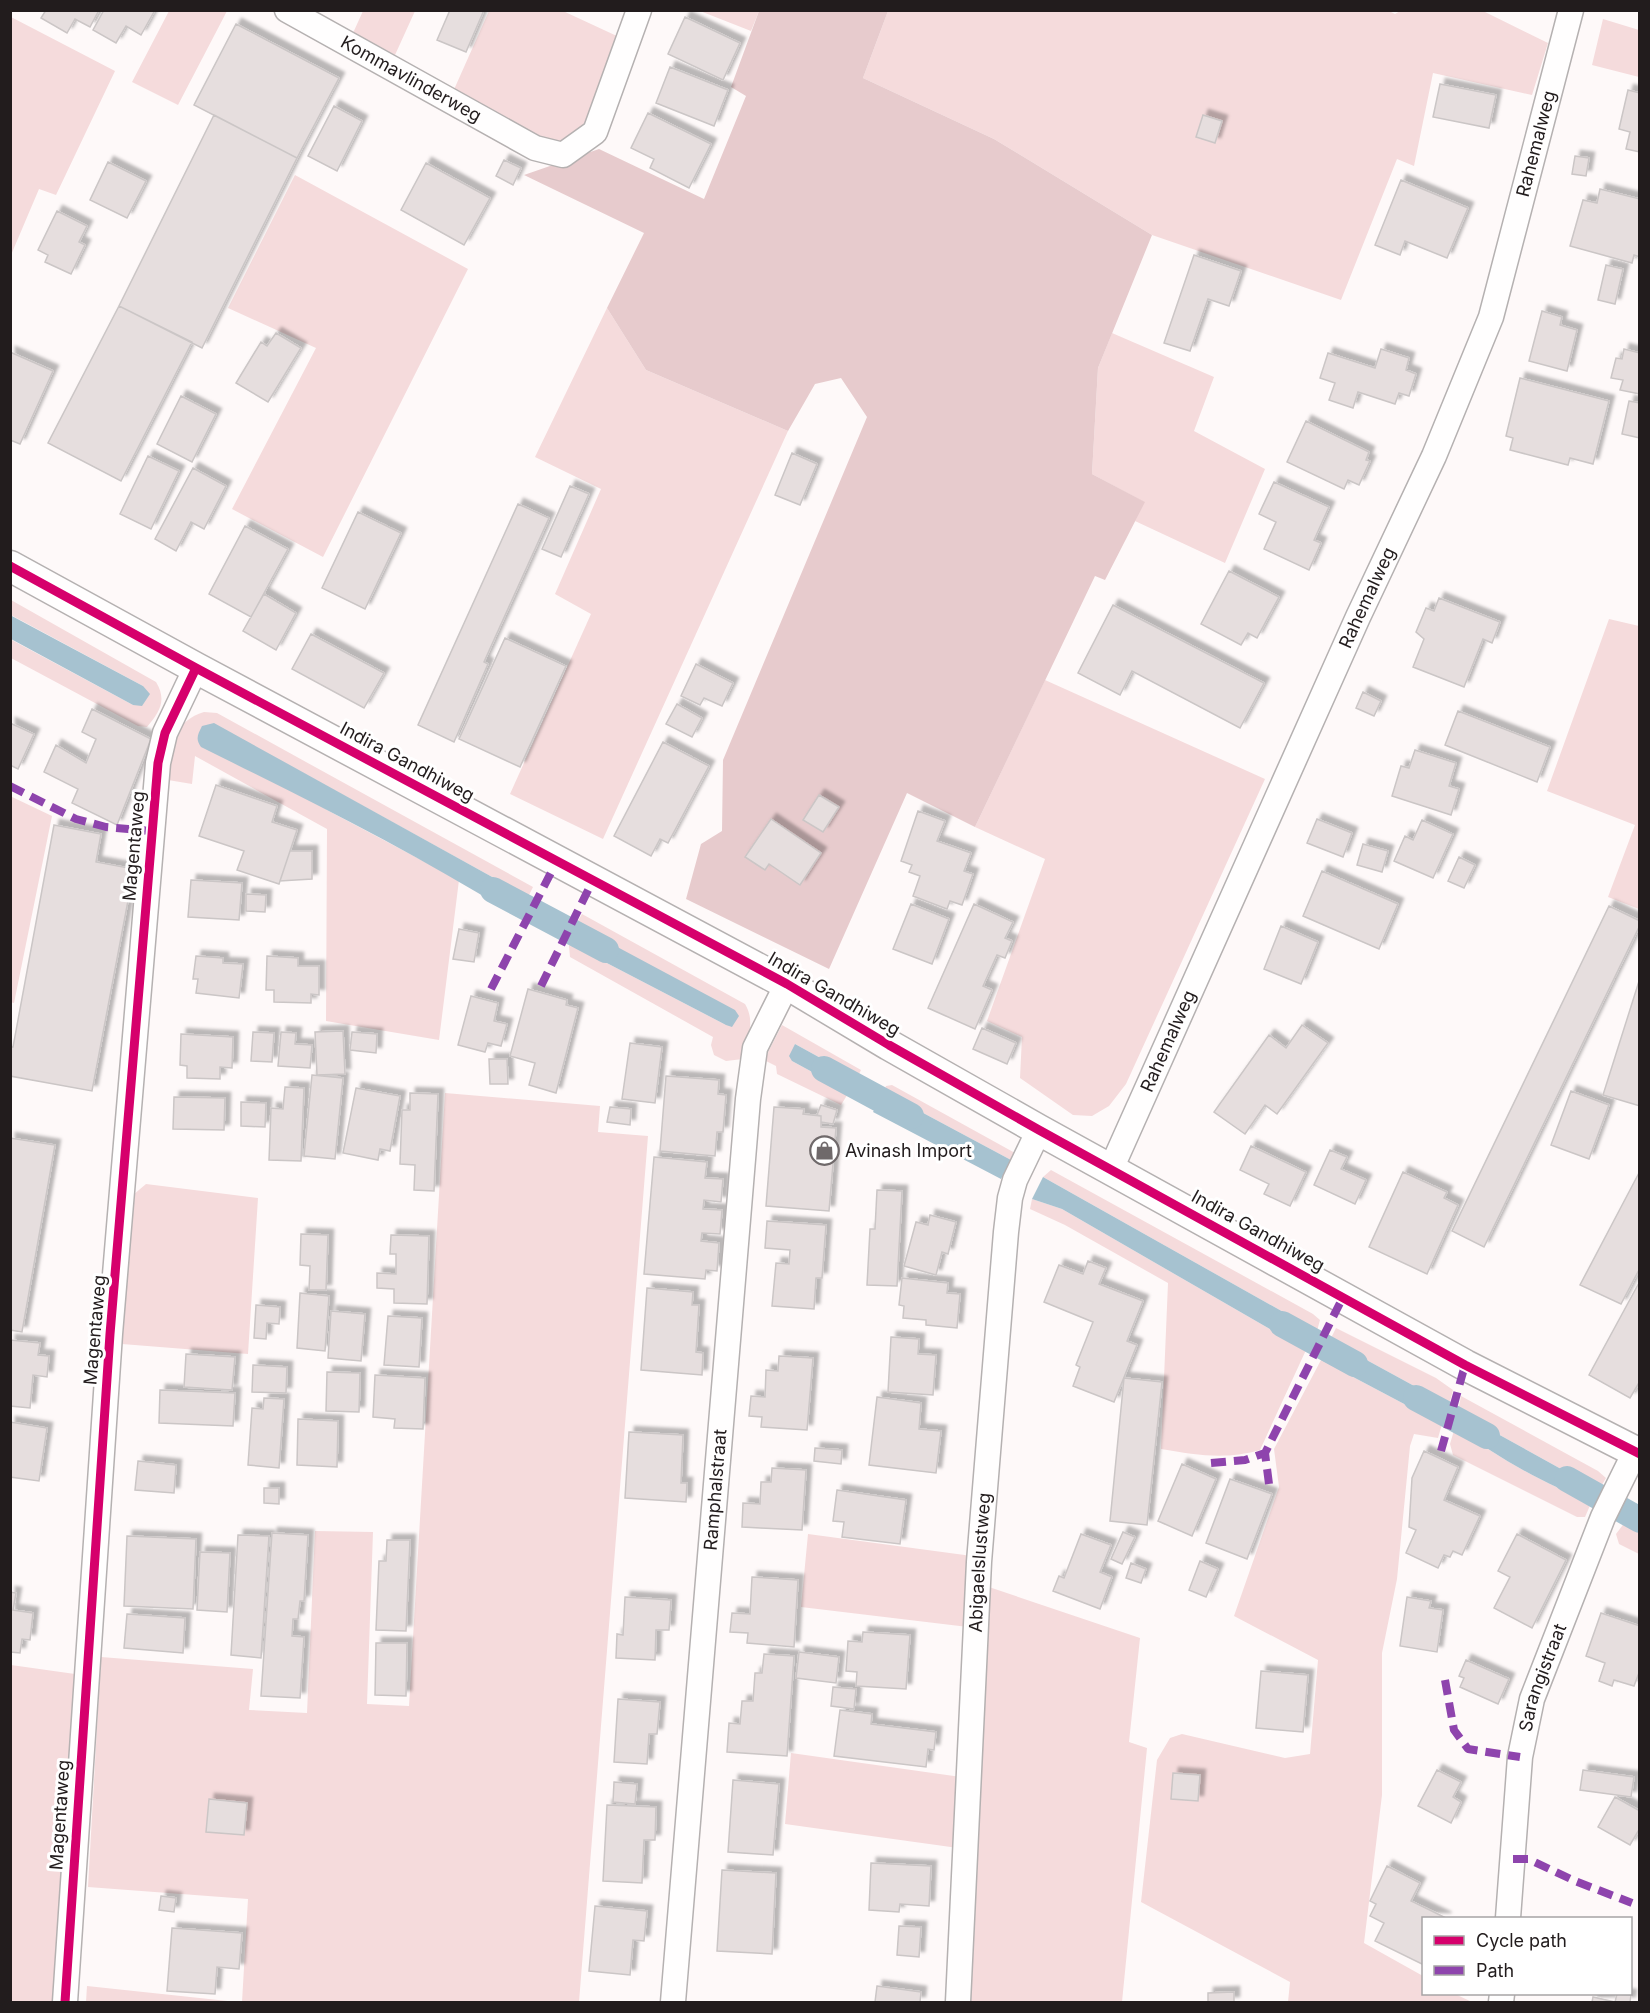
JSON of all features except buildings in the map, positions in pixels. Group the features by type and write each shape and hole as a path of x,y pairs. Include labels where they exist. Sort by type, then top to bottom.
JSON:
{"main road":[{"name":"Indira Gandhiweg","path":"10,566 196,669 787,984 1039,1130 1465,1365 1633,1461"}],"street":[{"name":"Kommavlinderweg","path":"287,10 535,148 563,155 595,132 639,10"},
{"name":"Rahemalweg","path":"1111,1169 1358,617 1434,456 1491,317 1571,10"},
{"name":"Magentaweg","path":"65,2002 108,1369 158,763 165,733 196,669"},
{"name":"Ramphalstraat","path":"674,2002 748,1099 755,1048 787,984"},
{"name":"Abigaelslustweg","path":"958,2002 979,1562 1006,1232 1010,1198 1015,1180 1039,1130"},
{"name":"Sarangistraat","path":"1508,1917 1521,1757 1532,1699 1603,1517 1633,1461"}],"shaded area":[{"path":"759,10 751,31 700,11"},
{"path":"1387,10 1395,14 1402,10 1483,11 1548,43 1532,95 1433,73 1414,166 1397,159 1341,300 1152,235 994,139 863,78 888,11"},
{"path":"169,11 227,11 178,105 132,82"},
{"path":"363,11 415,11 395,55 353,33"},
{"path":"489,11 563,11 619,37 586,131 559,146 530,138 452,94"},
{"path":"759,11 888,11 863,78 994,139 1152,235 1098,368 1092,474 1145,502 1105,580 1095,576 975,827 907,793 829,969 686,899 701,844 722,831 723,760 867,417 841,378 815,384 788,431 646,370 607,308 644,233 524,175 599,149 704,199 746,96 731,87"},
{"path":"11,17 115,71 56,195 39,189 11,255"},
{"path":"1603,19 1639,30 1639,77 1592,65"},
{"path":"295,175 468,269 323,557 232,509 316,348 228,308"},
{"path":"607,308 646,370 788,431 603,839 510,794 591,614 555,594 601,489 535,457"},
{"path":"1112,333 1214,377 1194,431 1265,469 1225,563 1135,521 1144,502 1092,474 1098,368"},
{"path":"11,600 156,682 161,695 160,706 147,727 138,726 11,658 10,639 133,705 143,686 11,615"},
{"path":"1609,619 1639,626 1639,909 1608,897 1635,825 1547,791"},
{"path":"1045,680 1265,779 1126,1084 1109,1106 1092,1116 1073,1115 1020,1078 1022,1037 987,1021 1045,859 975,827"},
{"path":"204,712 217,713 533,887 527,899 494,878 214,724 327,810 459,880 439,1040 326,1021 327,829 195,756 192,784 168,780 172,748 179,730 184,723"},
{"path":"10,796 52,816 14,1003 10,1002"},
{"path":"582,914 745,1004 750,1024 743,1059 726,1061 714,1055 711,1045 713,1037 570,957 569,946 572,941 576,947 726,1025 580,927 578,921"},
{"path":"782,1025 861,1070 857,1078 795,1044 792,1061 849,1092 841,1105 777,1074 776,1066 764,1060"},
{"path":"892,1085 1015,1153 1011,1160 884,1092 886,1086"},
{"path":"445,1093 600,1106 598,1132 648,1136 579,2002 242,2002 248,1899 88,1887 101,1657 253,1669 249,1710 307,1713 315,1531 373,1532 367,1704 409,1706"},
{"path":"1051,1170 1313,1314 1320,1320 1317,1331 1043,1177"},
{"path":"146,1184 258,1198 248,1354 122,1344 133,1195"},
{"path":"1032,1199 1062,1209 1306,1350 1260,1450 1223,1456 1161,1449 1168,1283 1065,1225 1030,1209"},
{"path":"1336,1328 1436,1378 1453,1390 1449,1405 1330,1340"},
{"path":"1321,1360 1442,1424 1438,1438 1414,1434 1410,1446 1397,1579 1382,1653 1382,1795 1364,1943 1422,1975 1422,1995 1457,1995 1472,2002 1288,2002 1290,1982 1141,1902 1157,1760 1170,1738 1182,1734 1285,1758 1310,1754 1318,1660 1234,1616 1279,1487 1274,1449"},
{"path":"1461,1396 1598,1471 1606,1478 1599,1490 1458,1412"},
{"path":"1455,1427 1521,1469 1556,1487 1592,1501 1585,1517 1577,1517 1453,1455 1450,1444"},
{"path":"1625,1522 1639,1530 1639,1554 1619,1544 1616,1534"},
{"path":"808,1534 972,1556 968,1627 801,1607"},
{"path":"986,1586 1140,1638 1129,1742 1147,1748 1122,2002 967,2002"},
{"path":"11,1665 75,1674 53,2002 11,2002"},
{"path":"791,1753 961,1777 958,1848 785,1824"},
{"path":"87,1986 237,2002 86,2002"}],"water":[{"path":"10,615 143,686 150,694 142,706 133,705 11,639"},
{"path":"214,723 494,878 527,899 517,917 401,849 201,747 198,734 202,726"},
{"path":"543,906 564,916 565,922 558,936 533,924"},
{"path":"580,927 735,1010 739,1016 732,1027 726,1025 576,947 572,941"},
{"path":"795,1044 857,1078 849,1092 792,1061 789,1056"},
{"path":"884,1092 1011,1160 1001,1179 873,1112"},
{"path":"1043,1177 1317,1331 1306,1350 1062,1209 1032,1199"},
{"path":"1330,1340 1449,1405 1442,1424 1321,1360"},
{"path":"1458,1412 1599,1490 1592,1501 1556,1487 1521,1469 1455,1427"}],"waterway":[{"path":"493,890 606,950"},
{"path":"824,1069 911,1116"},
{"path":"1282,1324 1355,1364"},
{"path":"1416,1398 1487,1436"},
{"path":"1567,1479 1640,1520"}],"marked path":[{"path":"10,786 76,819 106,827 151,831"},
{"path":"491,989 557,861"},
{"path":"541,986 593,880"},
{"path":"1269,1484 1265,1453 1343,1297"},
{"path":"1441,1451 1465,1365"},
{"path":"1211,1463 1245,1460 1265,1453"},
{"path":"1445,1680 1454,1730 1468,1749 1520,1757"},
{"path":"1513,1859 1528,1859 1575,1881 1632,1903"}],"cycle path":[{"path":"10,566 787,984 1039,1130 1465,1365 1640,1454"},
{"path":"65,2002 110,1334 158,763 165,733 196,668"}],"place":[{"name":"Avinash Import","path":"824,1151"}]}
